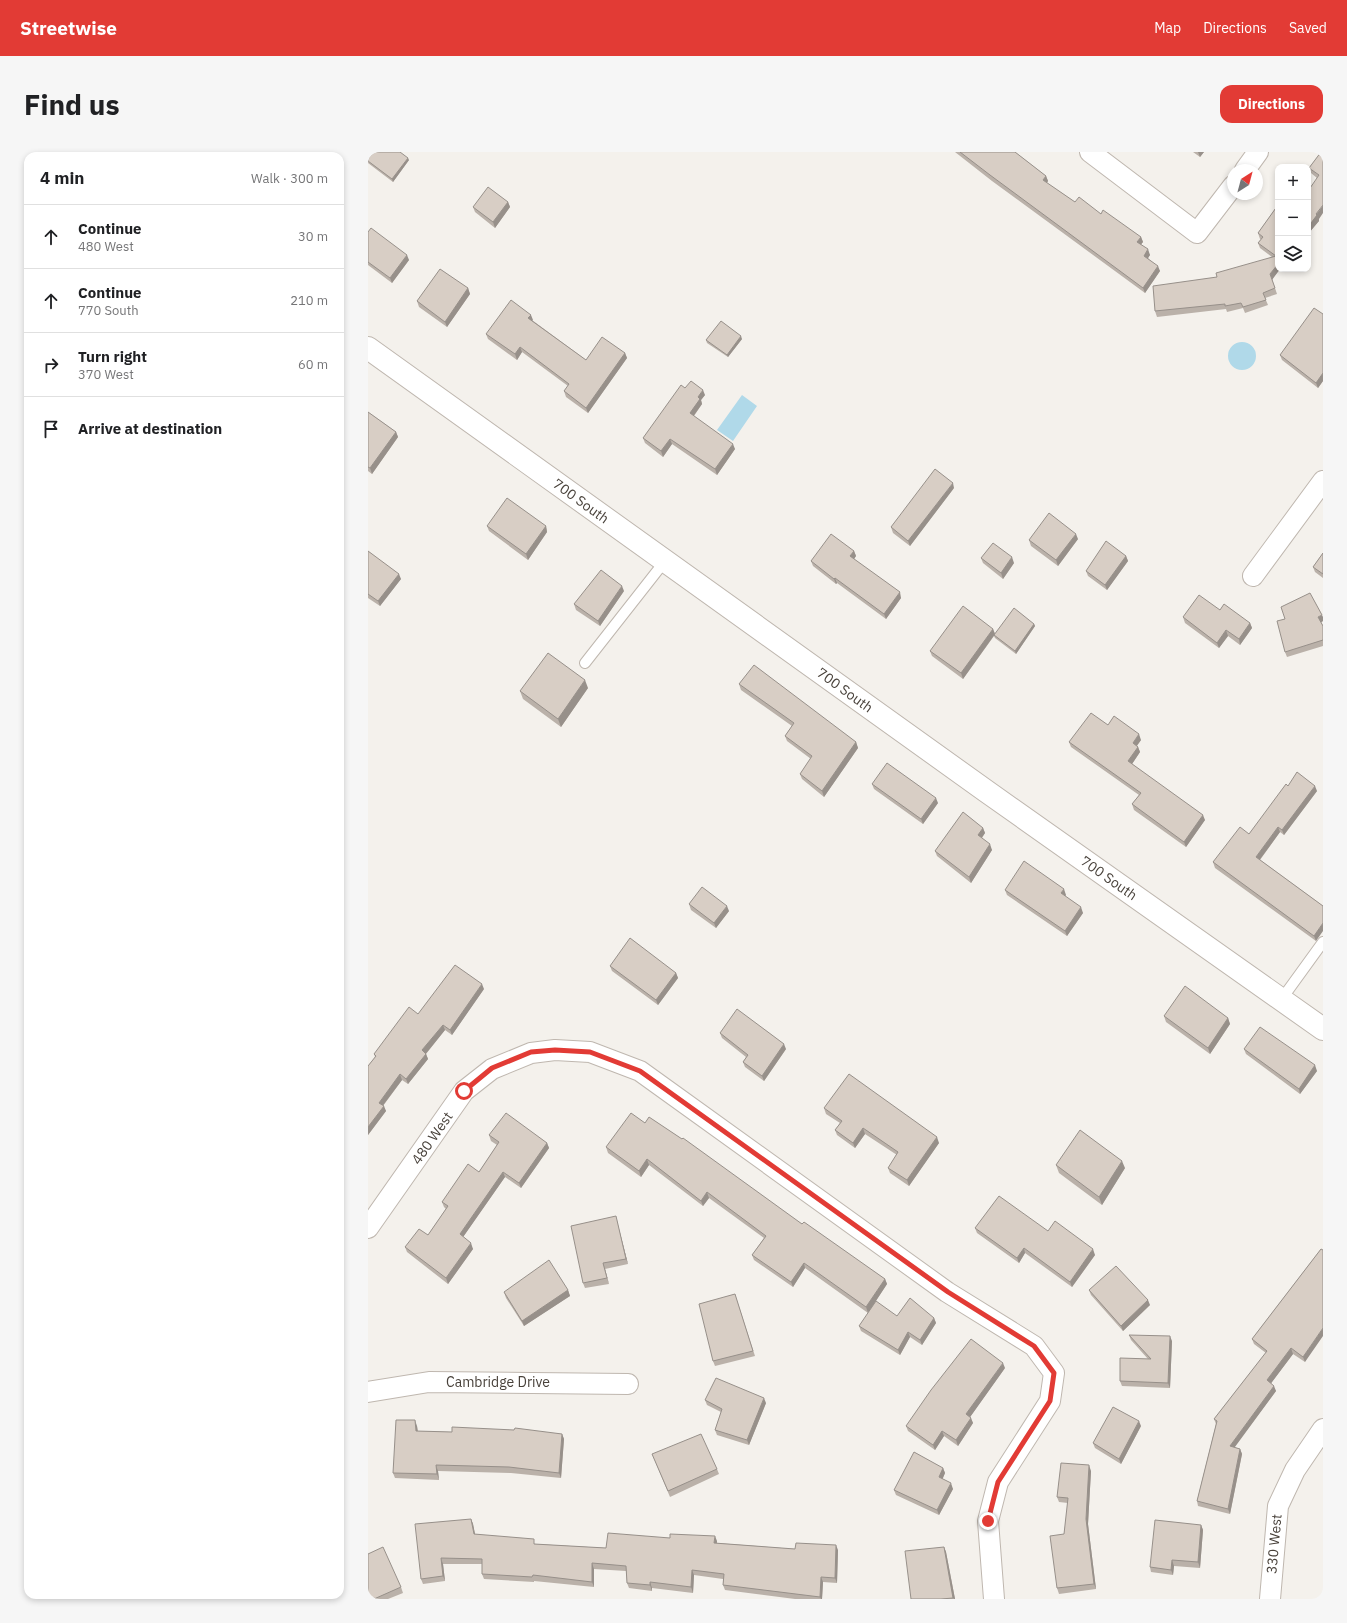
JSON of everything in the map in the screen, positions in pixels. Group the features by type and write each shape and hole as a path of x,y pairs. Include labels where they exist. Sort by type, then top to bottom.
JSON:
{"street":[{"path":"1090,152 1197,233 1227,194"},
{"path":"1249,164 1258,152"},
{"name":"700 South","path":"368,348 986,791 1323,1029"},
{"path":"1253,576 1323,481"},
{"name":"480 West","path":"368,1228 464,1091 492,1068 531,1052 555,1050 590,1052 640,1071 948,1292 1034,1346 1054,1373 1050,1401 998,1482 988,1521 994,1599"},
{"name":"Cambridge Drive","path":"368,1392 429,1382 628,1384"},
{"name":"330 West","path":"1270,1599 1278,1506 1295,1470 1323,1429"}],"lane":[{"path":"585,663 665,561"},
{"path":"1281,1000 1323,942"}],"water":[{"path":"1242,342 1252,346 1256,356 1252,366 1242,370 1232,366 1228,356 1232,346"},
{"path":"742,395 757,406 733,441 717,430"}],"building":[{"path":"368,152 400,152 408,158 392,179 368,161"},
{"path":"960,152 1015,152 1046,176 1043,180 1075,202 1079,197 1101,214 1103,210 1141,237 1137,242 1148,249 1144,256 1158,266 1143,288"},
{"path":"1321,152 1323,152 1323,205 1311,223 1311,187 1319,175 1311,169 1311,165"},
{"path":"488,187 508,202 493,222 473,207"},
{"path":"1275,209 1275,255 1258,243 1263,237 1258,233"},
{"path":"371,228 407,255 390,278 368,262 368,232"},
{"path":"1275,256 1275,268 1270,274 1275,288 1263,293 1266,300 1243,307 1241,303 1225,306 1225,304 1155,311 1153,286 1217,277 1216,273"},
{"path":"440,269 468,288 445,322 417,301"},
{"path":"511,300 531,315 528,318 586,360 602,337 625,353 586,408 564,391 569,384 520,347 515,354 486,334"},
{"path":"1314,308 1323,314 1323,373 1316,383 1280,355"},
{"path":"721,321 741,336 727,355 706,340"},
{"path":"691,381 703,390 698,397 700,399 690,413 733,444 715,469 670,439 661,451 643,438 681,385 685,388"},
{"path":"368,412 396,432 370,468 368,467"},
{"path":"935,469 953,483 908,541 891,527"},
{"path":"507,498 546,526 526,554 487,526"},
{"path":"1049,513 1076,534 1056,560 1029,540"},
{"path":"831,534 854,551 850,556 900,592 884,614 811,561"},
{"path":"1106,541 1126,556 1105,585 1086,571"},
{"path":"993,543 1012,557 1001,573 981,558"},
{"path":"368,551 399,574 378,601 368,594"},
{"path":"1323,553 1323,574 1313,567"},
{"path":"601,570 622,586 598,621 574,604"},
{"path":"1310,593 1322,615 1318,617 1323,626 1323,640 1285,652 1277,621 1285,619 1281,607"},
{"path":"1199,595 1220,610 1224,604 1250,623 1239,639 1226,630 1217,643 1183,617"},
{"path":"963,606 993,629 961,673 930,651"},
{"path":"1014,608 1034,624 1015,651 994,635"},
{"path":"548,653 585,680 558,719 520,691"},
{"path":"754,665 856,742 822,791 800,774 812,756 785,736 794,723 739,684"},
{"path":"1091,713 1108,725 1114,716 1139,734 1133,743 1138,747 1128,761 1203,815 1184,842 1132,804 1141,793 1069,742"},
{"path":"887,763 936,798 921,819 872,784"},
{"path":"1297,772 1315,786 1282,830 1278,827 1256,857 1323,906 1323,923 1314,936 1213,862 1240,827 1249,834 1286,784 1288,786"},
{"path":"963,812 983,828 978,835 990,844 969,877 935,851"},
{"path":"1024,861 1064,889 1061,893 1081,907 1065,931 1005,890"},
{"path":"702,887 727,906 714,923 689,904"},
{"path":"630,938 676,973 656,1000 610,966"},
{"path":"455,965 482,984 450,1030 443,1025 422,1050 426,1054 406,1079 400,1074 379,1103 384,1106 368,1127 368,1066 376,1056 374,1054 409,1007 418,1014"},
{"path":"1185,986 1228,1018 1208,1048 1164,1016"},
{"path":"737,1009 784,1044 762,1076 743,1062 748,1055 720,1033"},
{"path":"1260,1027 1315,1065 1299,1089 1244,1049"},
{"path":"849,1074 937,1137 907,1180 888,1168 898,1152 863,1128 853,1143 835,1130 842,1121 824,1108"},
{"path":"506,1113 547,1143 519,1183 503,1172 460,1234 471,1243 446,1278 405,1247 419,1229 428,1235 448,1206 442,1202 468,1164 479,1172 499,1142 489,1135"},
{"path":"631,1113 645,1123 649,1117 682,1139 683,1138 802,1224 804,1222 885,1279 866,1307 804,1263 791,1282 752,1255 766,1236 707,1192 701,1201 647,1159 639,1171 606,1147"},
{"path":"1080,1130 1122,1161 1099,1197 1056,1165"},
{"path":"999,1196 1048,1231 1055,1221 1093,1249 1070,1282 1024,1248 1017,1258 975,1228"},
{"path":"616,1216 626,1259 603,1263 607,1278 583,1283 571,1226"},
{"path":"1321,1249 1323,1250 1323,1328 1303,1357 1291,1348 1267,1380 1274,1386 1230,1446 1240,1449 1228,1509 1197,1501 1217,1421 1214,1419 1267,1351 1252,1339"},
{"path":"549,1260 568,1290 522,1321 504,1292"},
{"path":"1116,1266 1148,1300 1121,1326 1089,1290"},
{"path":"735,1294 753,1351 713,1361 699,1304"},
{"path":"910,1298 934,1318 920,1340 908,1332 898,1350 859,1326 876,1301 897,1316"},
{"path":"1129,1335 1170,1336 1168,1383 1120,1381 1120,1358 1151,1359"},
{"path":"971,1339 1003,1363 966,1414 971,1418 956,1440 942,1431 933,1445 906,1426 931,1390"},
{"path":"716,1378 764,1398 747,1440 715,1430 722,1409 705,1400"},
{"path":"1113,1407 1139,1421 1119,1459 1093,1443"},
{"path":"396,1420 415,1420 416,1431 452,1432 452,1427 514,1430 515,1428 562,1434 559,1473 509,1467 436,1465 437,1474 393,1473"},
{"path":"701,1434 717,1469 668,1491 652,1454"},
{"path":"914,1452 943,1468 939,1477 951,1483 937,1510 894,1490"},
{"path":"1061,1463 1089,1465 1086,1519 1094,1584 1057,1588 1050,1536 1064,1534 1068,1498 1057,1497"},
{"path":"471,1519 474,1534 534,1539 534,1544 606,1548 608,1533 670,1538 670,1534 715,1536 714,1543 795,1549 796,1543 836,1545 835,1578 821,1577 820,1597 723,1585 724,1574 692,1570 691,1587 650,1582 650,1585 627,1583 626,1566 592,1563 592,1582 533,1575 532,1577 482,1574 482,1559 441,1558 443,1576 421,1579 415,1524"},
{"path":"1155,1520 1201,1525 1198,1562 1172,1560 1171,1570 1150,1567"},
{"path":"383,1547 401,1587 374,1599 368,1599 368,1554"},
{"path":"944,1547 953,1598 911,1599 905,1551"}],"route":[{"path":"464,1091 492,1068 531,1052 555,1050 590,1052 640,1071 948,1292 1034,1346 1054,1373 1050,1401 998,1482 988,1521"}]}
